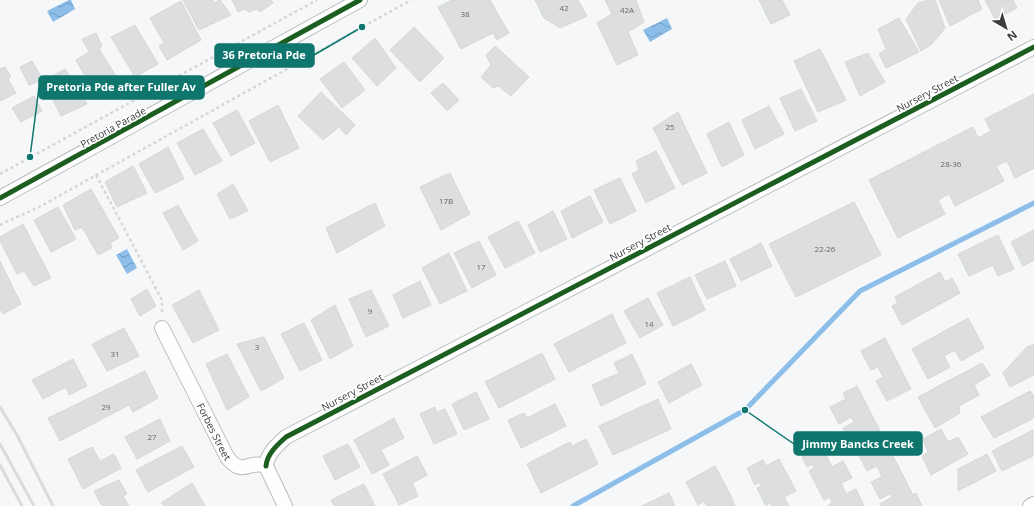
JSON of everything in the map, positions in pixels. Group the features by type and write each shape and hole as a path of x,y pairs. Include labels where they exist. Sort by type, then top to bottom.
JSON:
{"street":[{"name":"Pretoria Parade","path":"0,198 360,0"},
{"name":"Nursery Street","path":"266,466 272,452 286,437 1034,47"},
{"name":"Forbes Street","path":"162,328 227,457 233,465 239,468 255,464 266,466"},
{"path":"266,466 285,506"},
{"path":"1030,506 1034,504"}],"path":[{"path":"0,225 39,207 411,0"},
{"path":"96,175 162,300"}],"water":[{"path":"71,0 75,9 53,22 47,11"},
{"path":"667,18 672,29 650,42 643,30"},
{"path":"127,249 137,268 127,274 116,255"}],"building":[{"path":"183,0 213,0 214,3 220,0 231,15 199,30"},
{"path":"232,0 271,0 273,3 260,12 257,9 249,12 245,9 238,12"},
{"path":"452,0 490,0 509,33 497,40 493,33 461,49 438,7"},
{"path":"535,0 578,0 587,16 560,28 544,18"},
{"path":"605,0 636,0 644,22 628,32 638,55 617,65 597,23 612,14"},
{"path":"759,0 782,0 790,15 771,24"},
{"path":"935,0 945,28 932,44 921,51 906,19 918,3"},
{"path":"939,0 978,0 982,9 950,26"},
{"path":"985,0 1013,0 1017,8 995,19"},
{"path":"181,1 201,40 167,60 159,46 164,43 150,18"},
{"path":"899,18 919,52 886,68 879,54 886,49 878,29"},
{"path":"135,25 158,64 135,77 111,37"},
{"path":"414,27 444,58 420,82 390,50"},
{"path":"96,33 102,46 99,49 121,84 96,95 76,60 89,52 82,39"},
{"path":"375,38 396,68 377,86 352,58"},
{"path":"495,46 529,77 511,96 498,86 493,88 481,77 491,65 486,55"},
{"path":"820,49 846,100 818,112 794,61"},
{"path":"868,53 885,82 860,96 845,62"},
{"path":"32,61 43,80 29,85 20,67"},
{"path":"344,62 365,90 342,108 320,79"},
{"path":"5,67 11,77 8,79 16,93 0,101 0,69"},
{"path":"65,69 87,104 61,116 47,88 51,83 49,78"},
{"path":"443,83 459,100 447,111 431,93"},
{"path":"801,89 817,121 795,131 780,98"},
{"path":"321,92 355,125 346,135 339,127 323,140 298,116"},
{"path":"1034,94 1034,168 1015,178 1007,161 996,166 1004,181 955,206 949,194 938,200 945,214 898,238 869,180 973,127 978,138 991,131 985,119"},
{"path":"34,96 42,111 21,122 12,108"},
{"path":"278,105 299,148 270,162 249,121"},
{"path":"769,106 784,134 755,149 742,120"},
{"path":"237,110 255,143 231,156 213,123"},
{"path":"678,112 707,173 682,185 653,128"},
{"path":"729,122 744,155 722,167 707,134"},
{"path":"203,129 222,161 195,175 177,143"},
{"path":"168,147 184,179 155,193 139,164"},
{"path":"656,151 675,188 646,203 632,174 639,170 636,161"},
{"path":"133,166 147,193 117,207 105,182"},
{"path":"450,173 470,214 441,230 420,187"},
{"path":"620,178 636,211 610,224 594,190"},
{"path":"233,184 248,211 230,219 217,194"},
{"path":"91,189 119,238 110,243 112,248 98,255 82,227 75,230 63,205"},
{"path":"590,196 603,222 572,238 561,211"},
{"path":"854,202 881,255 796,297 769,244"},
{"path":"375,203 385,226 337,253 326,228"},
{"path":"178,205 198,241 183,250 163,213"},
{"path":"58,207 76,239 51,252 34,220"},
{"path":"553,211 567,239 540,252 528,225"},
{"path":"518,221 535,253 505,268 488,237"},
{"path":"23,224 51,278 34,286 24,271 17,274 0,241 0,237"},
{"path":"1034,230 1034,260 1023,266 1011,242"},
{"path":"998,235 1014,269 998,276 993,265 969,276 958,254"},
{"path":"479,241 496,275 472,288 454,253"},
{"path":"761,243 772,266 741,281 730,259"},
{"path":"449,253 467,291 440,304 422,268"},
{"path":"0,261 21,304 3,314 0,309"},
{"path":"725,261 736,286 707,299 695,275"},
{"path":"940,272 945,282 952,278 960,293 902,325 892,306 898,303 895,297"},
{"path":"690,277 705,310 673,326 657,293"},
{"path":"420,281 431,305 403,318 393,295"},
{"path":"147,289 156,306 140,316 131,299"},
{"path":"199,290 219,330 193,343 172,305"},
{"path":"371,290 389,326 366,337 349,299"},
{"path":"648,298 663,325 640,338 624,311"},
{"path":"335,305 353,346 330,359 311,320"},
{"path":"612,314 626,343 569,372 554,344"},
{"path":"968,318 984,348 961,361 955,350 944,356 950,367 928,379 912,349"},
{"path":"304,323 322,360 300,371 281,334"},
{"path":"124,328 139,356 107,371 92,344"},
{"path":"264,337 284,378 261,391 237,344"},
{"path":"885,338 911,389 887,401 876,381 883,377 878,367 871,370 861,351"},
{"path":"1034,344 1034,375 1010,387 1003,373 1027,347"},
{"path":"542,353 555,379 499,408 485,382"},
{"path":"227,354 249,397 227,410 206,364"},
{"path":"632,354 646,384 601,406 592,385 619,373 614,363"},
{"path":"73,359 87,386 69,395 66,387 43,399 32,380"},
{"path":"982,363 990,375 974,385 979,395 959,406 960,413 935,428 918,397"},
{"path":"691,364 702,385 669,403 658,382"},
{"path":"145,371 158,398 133,412 129,405 60,441 48,418"},
{"path":"857,386 913,495 916,493 922,506 881,506 880,504 892,497 890,494 880,499 871,482 882,477 877,466 867,471 858,454 867,449 862,439 851,445 843,428 854,422 851,417 839,424 830,407 846,399 843,393"},
{"path":"1030,391 1034,396 1034,418 994,438 981,417"},
{"path":"476,392 489,419 464,430 452,404"},
{"path":"658,399 671,429 613,455 599,426"},
{"path":"555,404 566,426 521,448 508,420 524,413 527,418"},
{"path":"435,407 437,412 445,409 457,434 434,444 420,414"},
{"path":"394,418 404,438 381,450 389,465 372,474 354,440"},
{"path":"160,419 170,441 137,459 125,437"},
{"path":"941,429 948,442 958,437 968,454 931,475 922,456 928,452 923,439"},
{"path":"1033,430 1033,456 1002,471 992,451"},
{"path":"586,439 598,464 541,493 527,464 570,442 572,446"},
{"path":"833,441 838,449 826,455 832,467 843,461 852,478 841,483 846,494 856,489 864,506 828,506 832,502 830,497 824,500 809,471 814,468 812,464 807,467 802,457"},
{"path":"348,444 360,467 335,480 323,456"},
{"path":"182,446 194,467 148,492 136,470"},
{"path":"92,447 100,461 114,454 121,468 83,489 68,459"},
{"path":"987,454 996,471 958,491 958,469"},
{"path":"417,456 427,475 412,483 418,496 399,505 383,474"},
{"path":"779,459 796,491 784,497 789,506 772,506 770,503 766,506 757,488 761,486 759,482 755,485 747,468 763,460 766,466"},
{"path":"715,466 735,506 707,506 704,501 698,505 686,482"},
{"path":"119,480 127,494 123,496 129,506 102,506 94,491"},
{"path":"192,483 205,506 165,506 161,503"},
{"path":"364,484 375,506 334,506 331,500"},
{"path":"669,493 675,506 642,506"}],"waterway":[{"path":"573,506 745,410 860,291 1034,203"}],"railway":[{"path":"0,407 17,435 53,506"},
{"path":"0,444 34,506"},
{"path":"0,465 22,506"}],"cycle path":[{"path":"0,198 360,0"},
{"path":"266,466 270,454 286,437 1034,47"}],"place":[{"name":"36 Pretoria Pde","path":"362,27"},
{"name":"Pretoria Pde after Fuller Av","path":"30,157"},
{"name":"Jimmy Bancks Creek","path":"745,410"}]}
